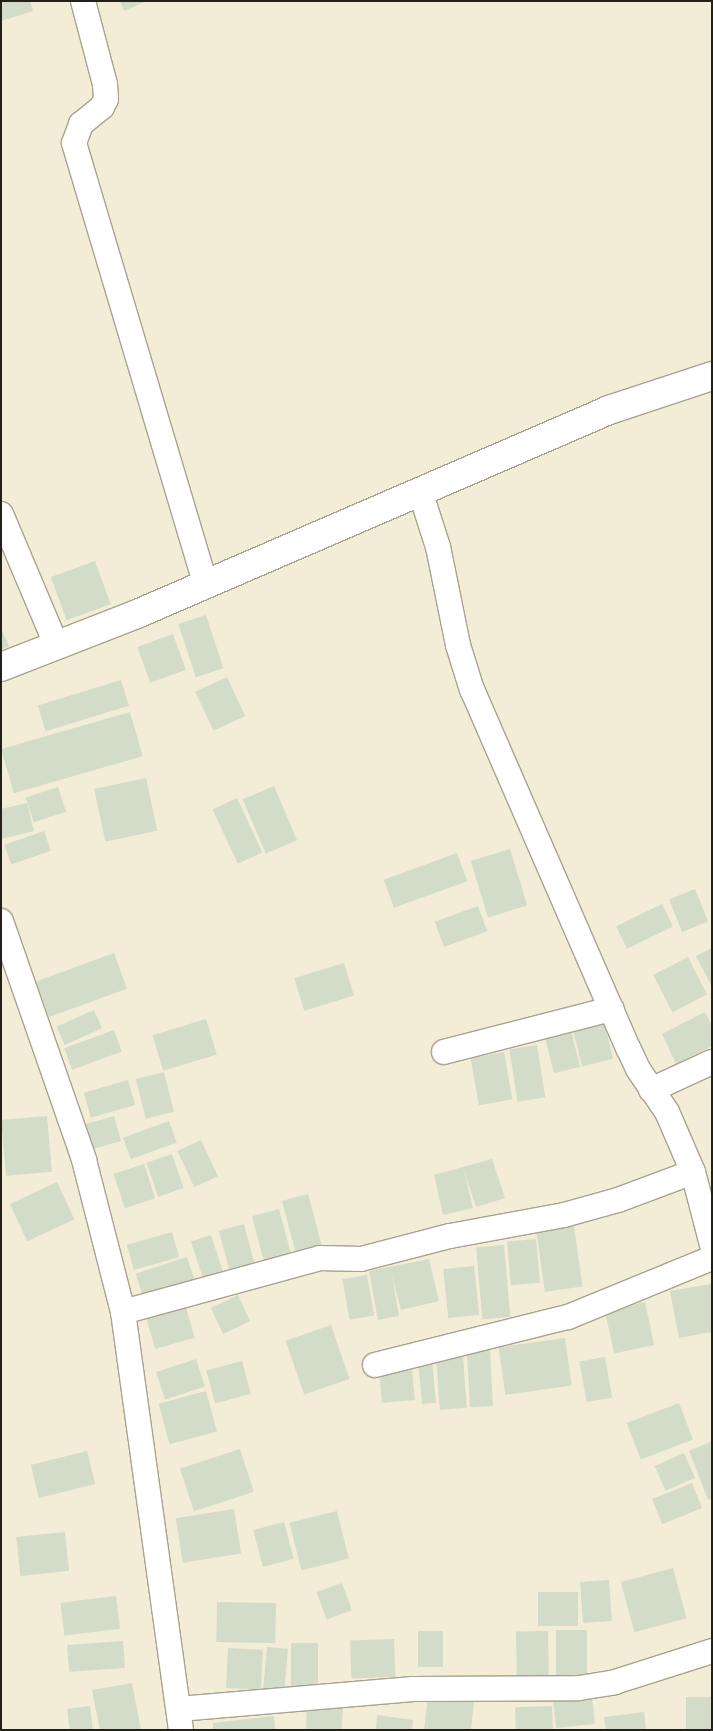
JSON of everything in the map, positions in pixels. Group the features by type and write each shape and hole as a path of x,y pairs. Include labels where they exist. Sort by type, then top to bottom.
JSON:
{"street":[{"path":"83,1 106,99 102,107 81,124 74,143 206,585"},
{"path":"1,667 206,585 610,410 712,376"},
{"path":"420,491 438,547 458,645 472,690 638,1069 671,1119 693,1172 712,1245"},
{"path":"1,514 56,644"},
{"path":"1,921 86,1168 123,1312 180,1719 413,1690 579,1688 615,1682 712,1651"},
{"path":"444,1052 612,1008"},
{"path":"651,1090 712,1062"},
{"path":"123,1312 320,1258 361,1259 450,1236 564,1215 618,1200 693,1172"},
{"path":"375,1365 568,1318 712,1258"}],"building":[{"path":"1,1 30,1 33,11 1,21"},
{"path":"120,1 147,1 124,11"},
{"path":"95,561 111,604 67,620 51,577"},
{"path":"206,615 223,668 196,677 178,624"},
{"path":"1,628 9,646 1,650"},
{"path":"173,634 186,670 150,683 137,647"},
{"path":"227,677 245,716 213,731 195,692"},
{"path":"121,680 129,706 46,731 38,705"},
{"path":"130,712 143,756 14,793 1,749"},
{"path":"146,778 157,831 105,842 94,789"},
{"path":"274,786 297,840 266,854 243,799"},
{"path":"58,787 66,812 34,822 26,798"},
{"path":"237,798 262,852 238,864 213,809"},
{"path":"27,803 34,831 1,839 1,809"},
{"path":"44,831 51,851 11,865 4,845"},
{"path":"510,849 527,905 488,917 471,861"},
{"path":"457,853 467,881 394,908 384,880"},
{"path":"695,889 708,921 682,932 669,899"},
{"path":"662,904 673,926 627,949 616,926"},
{"path":"478,906 487,931 444,947 435,922"},
{"path":"710,949 712,951 712,987 696,956"},
{"path":"114,953 127,989 49,1017 36,981"},
{"path":"688,957 707,994 672,1012 653,975"},
{"path":"344,963 354,996 304,1011 294,978"},
{"path":"94,1010 102,1028 65,1045 57,1027"},
{"path":"705,1012 712,1026 712,1046 676,1064 662,1034"},
{"path":"602,1014 613,1059 582,1066 571,1022"},
{"path":"206,1019 217,1054 163,1071 152,1035"},
{"path":"569,1022 580,1067 554,1073 543,1029"},
{"path":"114,1030 122,1052 72,1070 64,1048"},
{"path":"537,1045 545,1097 518,1102 509,1049"},
{"path":"504,1052 512,1099 479,1105 471,1058"},
{"path":"164,1072 174,1112 146,1119 136,1079"},
{"path":"128,1080 135,1105 91,1118 84,1093"},
{"path":"47,1116 52,1172 6,1176 1,1120"},
{"path":"114,1116 121,1141 92,1149 85,1124"},
{"path":"169,1121 177,1143 131,1159 123,1138"},
{"path":"201,1140 218,1176 194,1187 177,1151"},
{"path":"172,1154 184,1188 158,1197 146,1163"},
{"path":"492,1159 505,1198 476,1207 464,1171 473,1208 443,1215 434,1175"},
{"path":"144,1164 155,1198 125,1208 114,1174"},
{"path":"57,1182 74,1219 27,1241 10,1204"},
{"path":"308,1194 322,1246 296,1253 282,1201"},
{"path":"279,1209 292,1256 265,1264 252,1216"},
{"path":"244,1224 256,1268 231,1275 219,1231"},
{"path":"574,1226 582,1286 545,1292 536,1231"},
{"path":"172,1232 179,1257 134,1270 127,1245"},
{"path":"211,1235 224,1275 204,1281 191,1241"},
{"path":"536,1239 540,1283 511,1285 507,1242"},
{"path":"504,1245 510,1317 482,1319 476,1247"},
{"path":"187,1257 195,1281 143,1297 136,1274"},
{"path":"429,1259 439,1301 401,1310 392,1276 399,1316 378,1320 369,1271"},
{"path":"474,1266 479,1315 448,1318 443,1269"},
{"path":"367,1275 374,1315 349,1320 342,1279"},
{"path":"711,1284 712,1332 679,1338 670,1291"},
{"path":"238,1295 250,1321 223,1334 211,1308"},
{"path":"645,1302 654,1345 614,1354 605,1311"},
{"path":"185,1304 195,1338 155,1349 146,1315"},
{"path":"331,1325 350,1379 304,1395 286,1341"},
{"path":"565,1338 572,1386 505,1395 499,1347"},
{"path":"490,1350 493,1406 470,1407 467,1351"},
{"path":"463,1355 467,1408 440,1410 436,1357"},
{"path":"605,1357 612,1397 587,1402 579,1362"},
{"path":"432,1358 436,1403 422,1404 418,1359"},
{"path":"196,1359 205,1387 165,1400 156,1372"},
{"path":"242,1361 251,1394 215,1403 206,1371"},
{"path":"412,1368 415,1400 382,1403 379,1371"},
{"path":"206,1391 217,1432 170,1444 159,1404"},
{"path":"679,1403 693,1439 641,1459 627,1423"},
{"path":"712,1441 712,1498 708,1500 689,1451"},
{"path":"240,1449 254,1492 194,1511 180,1468"},
{"path":"87,1451 95,1484 39,1498 31,1465"},
{"path":"684,1453 695,1478 666,1491 655,1466"},
{"path":"692,1483 702,1508 662,1524 652,1499"},
{"path":"234,1509 241,1553 183,1563 176,1518"},
{"path":"337,1511 349,1559 301,1570 289,1523"},
{"path":"284,1522 294,1559 263,1567 253,1530"},
{"path":"65,1532 69,1571 20,1576 16,1537"},
{"path":"673,1568 686,1618 634,1632 621,1582"},
{"path":"609,1580 612,1621 583,1623 580,1582"},
{"path":"342,1583 352,1610 327,1619 317,1592"},
{"path":"538,1592 578,1592 578,1626 538,1626"},
{"path":"116,1596 120,1629 64,1636 60,1603"},
{"path":"217,1602 276,1603 275,1643 216,1642"},
{"path":"556,1630 587,1630 587,1677 556,1677"},
{"path":"418,1631 443,1631 443,1667 418,1667"},
{"path":"548,1631 549,1680 517,1681 516,1632"},
{"path":"394,1639 395,1677 351,1679 350,1641"},
{"path":"123,1641 125,1668 69,1672 67,1645"},
{"path":"291,1643 318,1643 318,1691 291,1691"},
{"path":"267,1647 288,1649 284,1691 263,1689"},
{"path":"228,1648 263,1650 261,1690 226,1688"},
{"path":"132,1683 141,1730 100,1730 92,1690"},
{"path":"428,1697 474,1702 471,1730 424,1730"},
{"path":"592,1697 595,1724 556,1728 553,1701"},
{"path":"686,1697 712,1697 712,1730 686,1730"},
{"path":"307,1704 343,1706 342,1730 306,1730"},
{"path":"90,1706 93,1730 70,1730 67,1709"},
{"path":"552,1706 553,1730 516,1730 515,1707"},
{"path":"644,1712 646,1730 606,1730 604,1717"},
{"path":"377,1715 413,1720 412,1730 376,1730"},
{"path":"274,1716 275,1730 213,1730 213,1723"}]}
